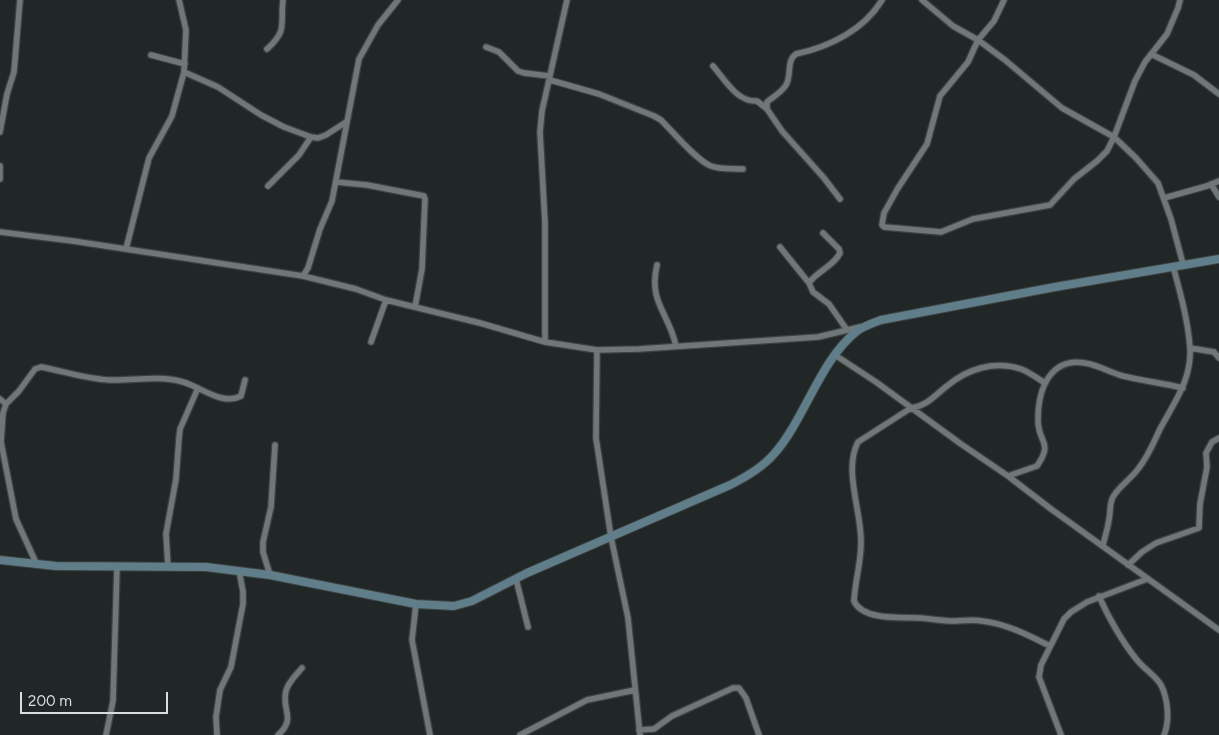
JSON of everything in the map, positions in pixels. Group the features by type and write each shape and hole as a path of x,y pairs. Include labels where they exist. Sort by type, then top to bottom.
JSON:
{"main road":[{"path":"0,560 37,565 117,567 206,566 270,575 416,604 454,606 472,601 516,579 730,485 753,473 773,456 789,434 835,355 850,337 866,326 881,320 1219,259"}],"street":[{"path":"0,127 14,72 20,0"},
{"path":"126,250 149,158 172,116 184,72 186,30 179,0"},
{"path":"267,49 281,34 283,0"},
{"path":"303,276 308,268 320,229 332,201 359,59 378,25 398,0"},
{"path":"545,342 545,223 540,132 542,111 567,0"},
{"path":"767,109 767,102 787,83 793,56 827,46 840,38 872,15 882,0"},
{"path":"922,0 953,26 978,40 1005,60 1062,108 1114,137 1136,158 1158,183 1175,232 1183,264"},
{"path":"1004,0 994,20 978,40 964,67 940,96 928,144 898,188 884,214 882,225 884,227 941,232 973,219 1050,205 1074,179 1107,151 1135,81 1151,54 1167,34 1180,0"},
{"path":"486,46 499,52 518,71 550,78 599,94 654,116 661,120 709,166 743,169"},
{"path":"1151,54 1194,75 1219,94"},
{"path":"151,55 185,64"},
{"path":"714,66 739,97 749,102 758,101 767,109 782,132 824,178 840,199"},
{"path":"184,72 218,87 261,115 284,127 311,138 326,135 346,122"},
{"path":"268,186 299,155 311,138"},
{"path":"0,166 0,179"},
{"path":"1164,198 1219,181"},
{"path":"336,182 367,185 424,196 422,269 415,307"},
{"path":"1211,184 1219,197"},
{"path":"0,232 303,276 545,342 597,350 818,337 866,326"},
{"path":"809,284 840,253 839,249 824,233"},
{"path":"780,247 809,284 813,292 829,304 847,330"},
{"path":"657,265 654,288 656,297 674,335 676,346"},
{"path":"1103,545 1112,499 1116,491 1138,469 1183,388 1190,348 1185,316 1173,266"},
{"path":"371,342 386,300"},
{"path":"1190,348 1214,352 1219,358"},
{"path":"597,350 596,438 611,537 628,618 639,732 654,728 672,716 733,688 739,688 746,698 759,735"},
{"path":"835,355 1008,476 1219,630"},
{"path":"1008,476 1037,466 1046,452 1045,443 1038,429 1039,404 1045,383 1050,375 1060,366 1077,363 1089,364 1114,374 1183,388"},
{"path":"1045,383 1021,369 994,365 978,369 950,384 927,403 911,408 858,442 855,447 853,489 861,539 861,555 854,601 856,606 862,611 889,618 954,621 980,620 1019,630 1050,646"},
{"path":"37,565 16,519 3,460 1,426 2,413 6,404 37,367 108,380 168,379 183,382 214,396 226,399 235,399 241,396 245,380"},
{"path":"168,566 167,522 176,479 180,428 198,388"},
{"path":"0,399 6,404"},
{"path":"1128,565 1142,552 1156,543 1199,528 1200,504 1207,468 1206,453 1212,442 1219,438"},
{"path":"270,575 263,552 263,542 271,507 275,445"},
{"path":"106,735 113,701 117,567"},
{"path":"217,735 216,717 220,690 231,667 243,604 239,570"},
{"path":"516,579 528,628"},
{"path":"1062,735 1039,677 1041,665 1050,646 1067,615 1075,608 1099,596 1147,579"},
{"path":"1099,596 1133,655 1145,670 1161,684 1166,699 1167,722 1164,735"},
{"path":"416,604 412,640 430,735"},
{"path":"278,735 286,726 288,720 285,699 286,690 289,683 302,668"},
{"path":"520,735 587,700 635,690"}]}
